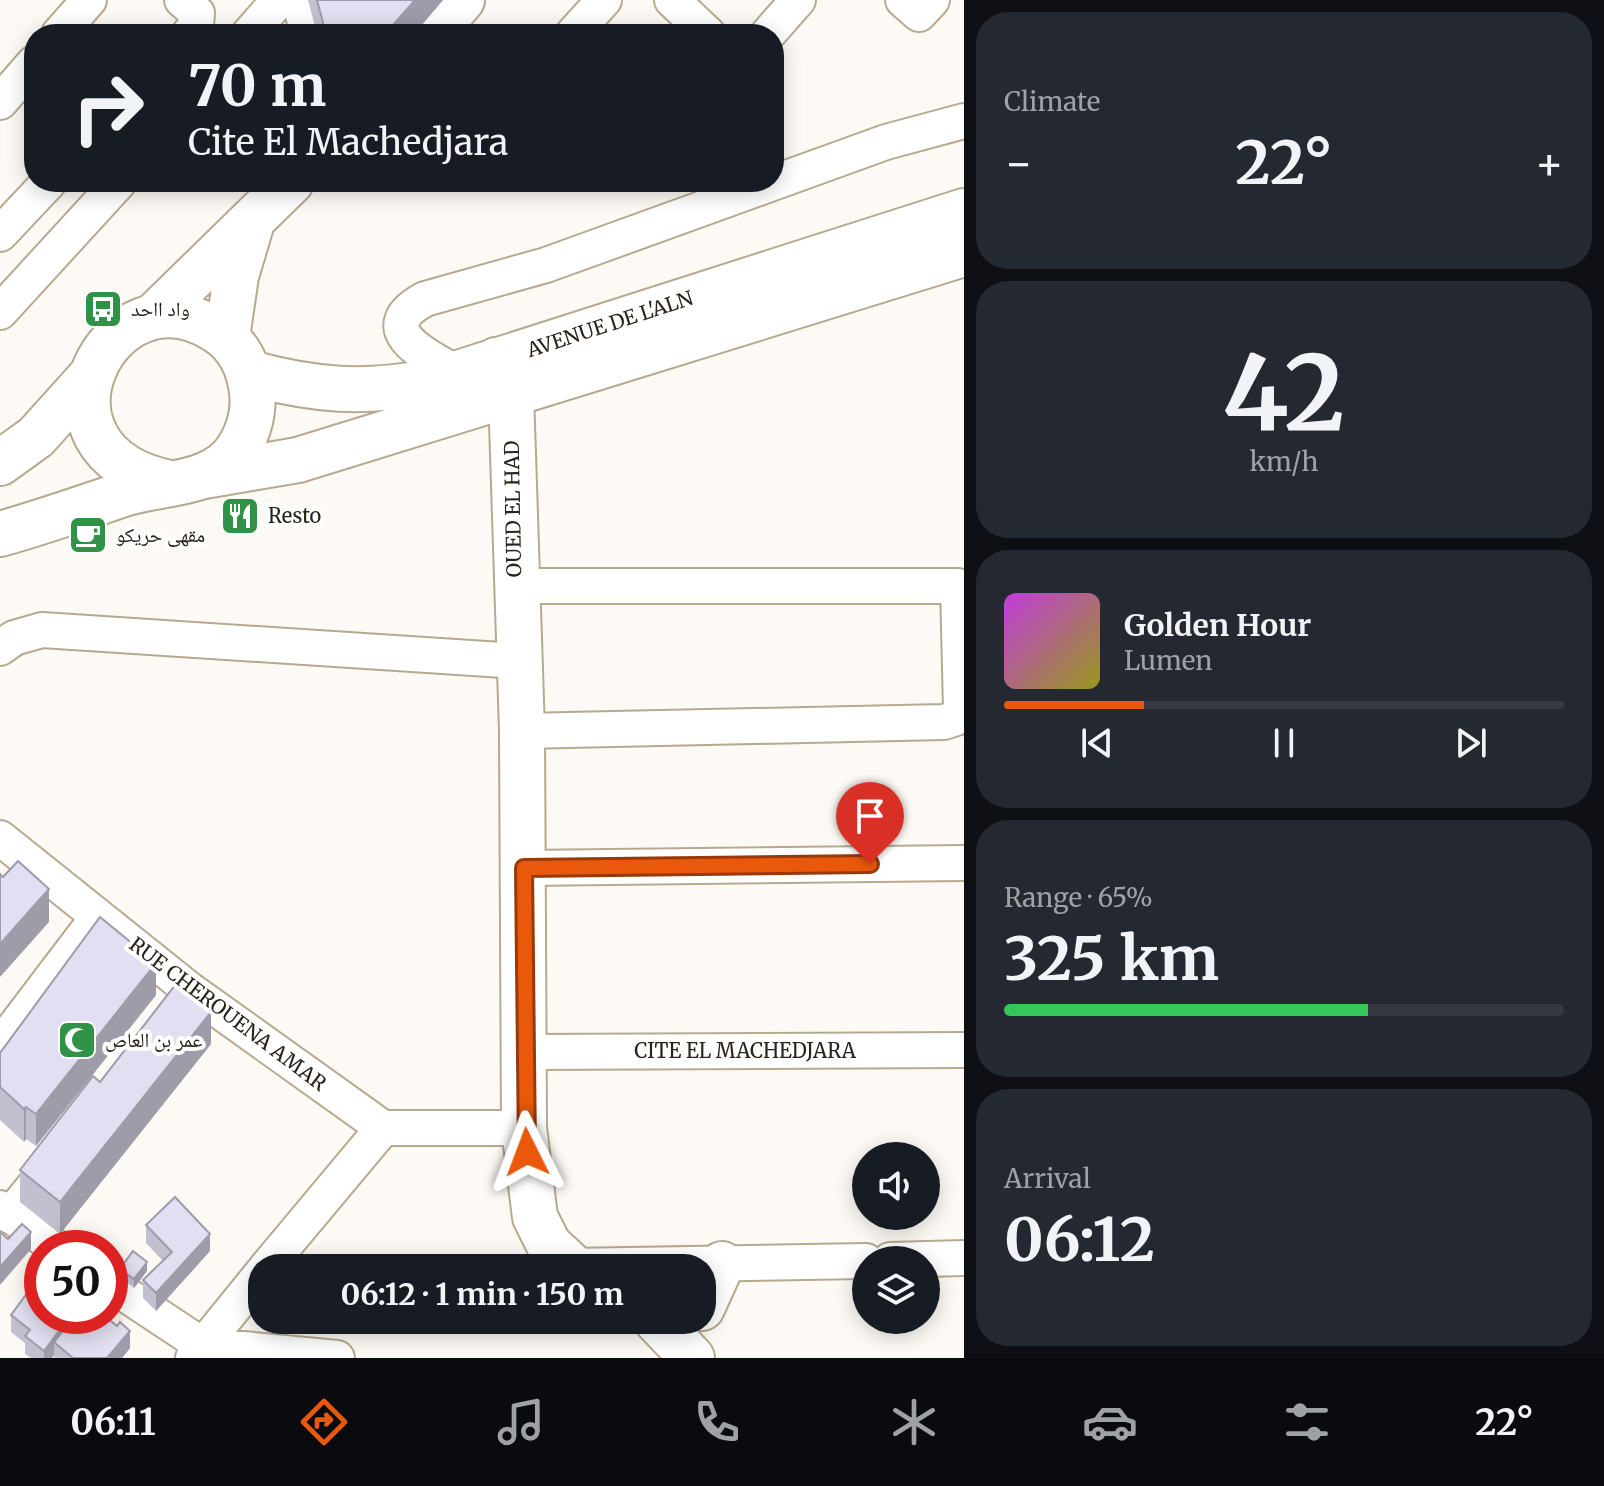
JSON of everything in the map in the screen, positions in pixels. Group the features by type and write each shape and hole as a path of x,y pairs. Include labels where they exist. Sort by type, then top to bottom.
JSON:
{"main road":[{"path":"442,24 462,0"},
{"path":"153,317 280,192"},
{"name":"AVENUE DE L'ALN","path":"250,373 332,391 381,391 488,375 964,211"},
{"path":"227,337 236,276 254,216"},
{"path":"0,534 187,479 298,460 488,375 964,254"},
{"path":"0,463 36,437 90,377 103,350 125,329 153,317 179,316 205,323 227,337 250,373 253,404 246,434 229,459 187,479 140,477 114,461 96,437 87,408 90,377"},
{"name":"OUED EL HAD","path":"488,375 515,586 522,731 524,1128 535,1217 549,1245 558,1254"},
{"path":"716,1277 722,1264"},
{"path":"669,1334 692,1358"},
{"path":"699,1334 700,1358"}],"street":[{"path":"68,24 89,0"},
{"path":"182,0 197,13 196,24"},
{"path":"258,24 279,0"},
{"path":"299,0 305,24"},
{"path":"582,24 604,0"},
{"path":"672,0 697,24"},
{"path":"777,24 798,0"},
{"path":"903,0 919,14 932,0"},
{"path":"0,102 24,74"},
{"path":"784,173 964,121"},
{"path":"0,234 40,192"},
{"path":"0,312 41,272 110,192"},
{"path":"488,375 416,351 405,339 401,324 407,309 425,299 546,265 724,192"},
{"path":"0,241 41,272"},
{"path":"515,586 962,585 961,709 956,718 944,722 522,731"},
{"path":"0,648 28,633 57,631 518,661"},
{"name":"RUE CHEROUENA AMAR","path":"0,838 98,917 180,1002 383,1128"},
{"path":"524,868 964,863"},
{"path":"0,1046 98,917"},
{"name":"CITE EL MACHEDJARA","path":"526,1052 964,1050"},
{"path":"278,1254 383,1128 524,1128"},
{"path":"31,1230 5,1212 67,1145"},
{"path":"940,1259 964,1258"},
{"path":"716,1264 852,1261"},
{"path":"197,1352 248,1290"},
{"path":"128,1298 197,1352 335,1358"}],"building":[{"path":"317,0 415,0 394,24 323,24"},
{"path":"18,861 49,889 0,944 0,874 3,877"},
{"name":"عمر بن العاص","path":"100,917 156,963 36,1114 26,1107 24,1109 0,1087 0,1053"},
{"path":"176,984 211,1012 60,1202 20,1170 93,1076 100,1082"},
{"path":"175,1197 210,1234 156,1293 143,1280 172,1252 146,1225"},
{"path":"22,1224 29,1230 24,1230 24,1240 0,1267 0,1232 8,1239"},
{"path":"133,1251 147,1262 134,1279 128,1275 128,1258"},
{"path":"24,1297 24,1325 11,1315"},
{"path":"27,1334 57,1334 44,1351 25,1336"},
{"path":"60,1334 127,1334 107,1358 73,1358 54,1342"}],"place":[{"name":"واد ااحد","path":"103,309"},
{"name":"Resto","path":"240,516"},
{"name":"مقهى حريكو","path":"88,535"},
{"name":"عمر بن العاص","path":"77,1040"}],"route":[{"path":"527,1152 524,1128 524,868 870,864"}]}
